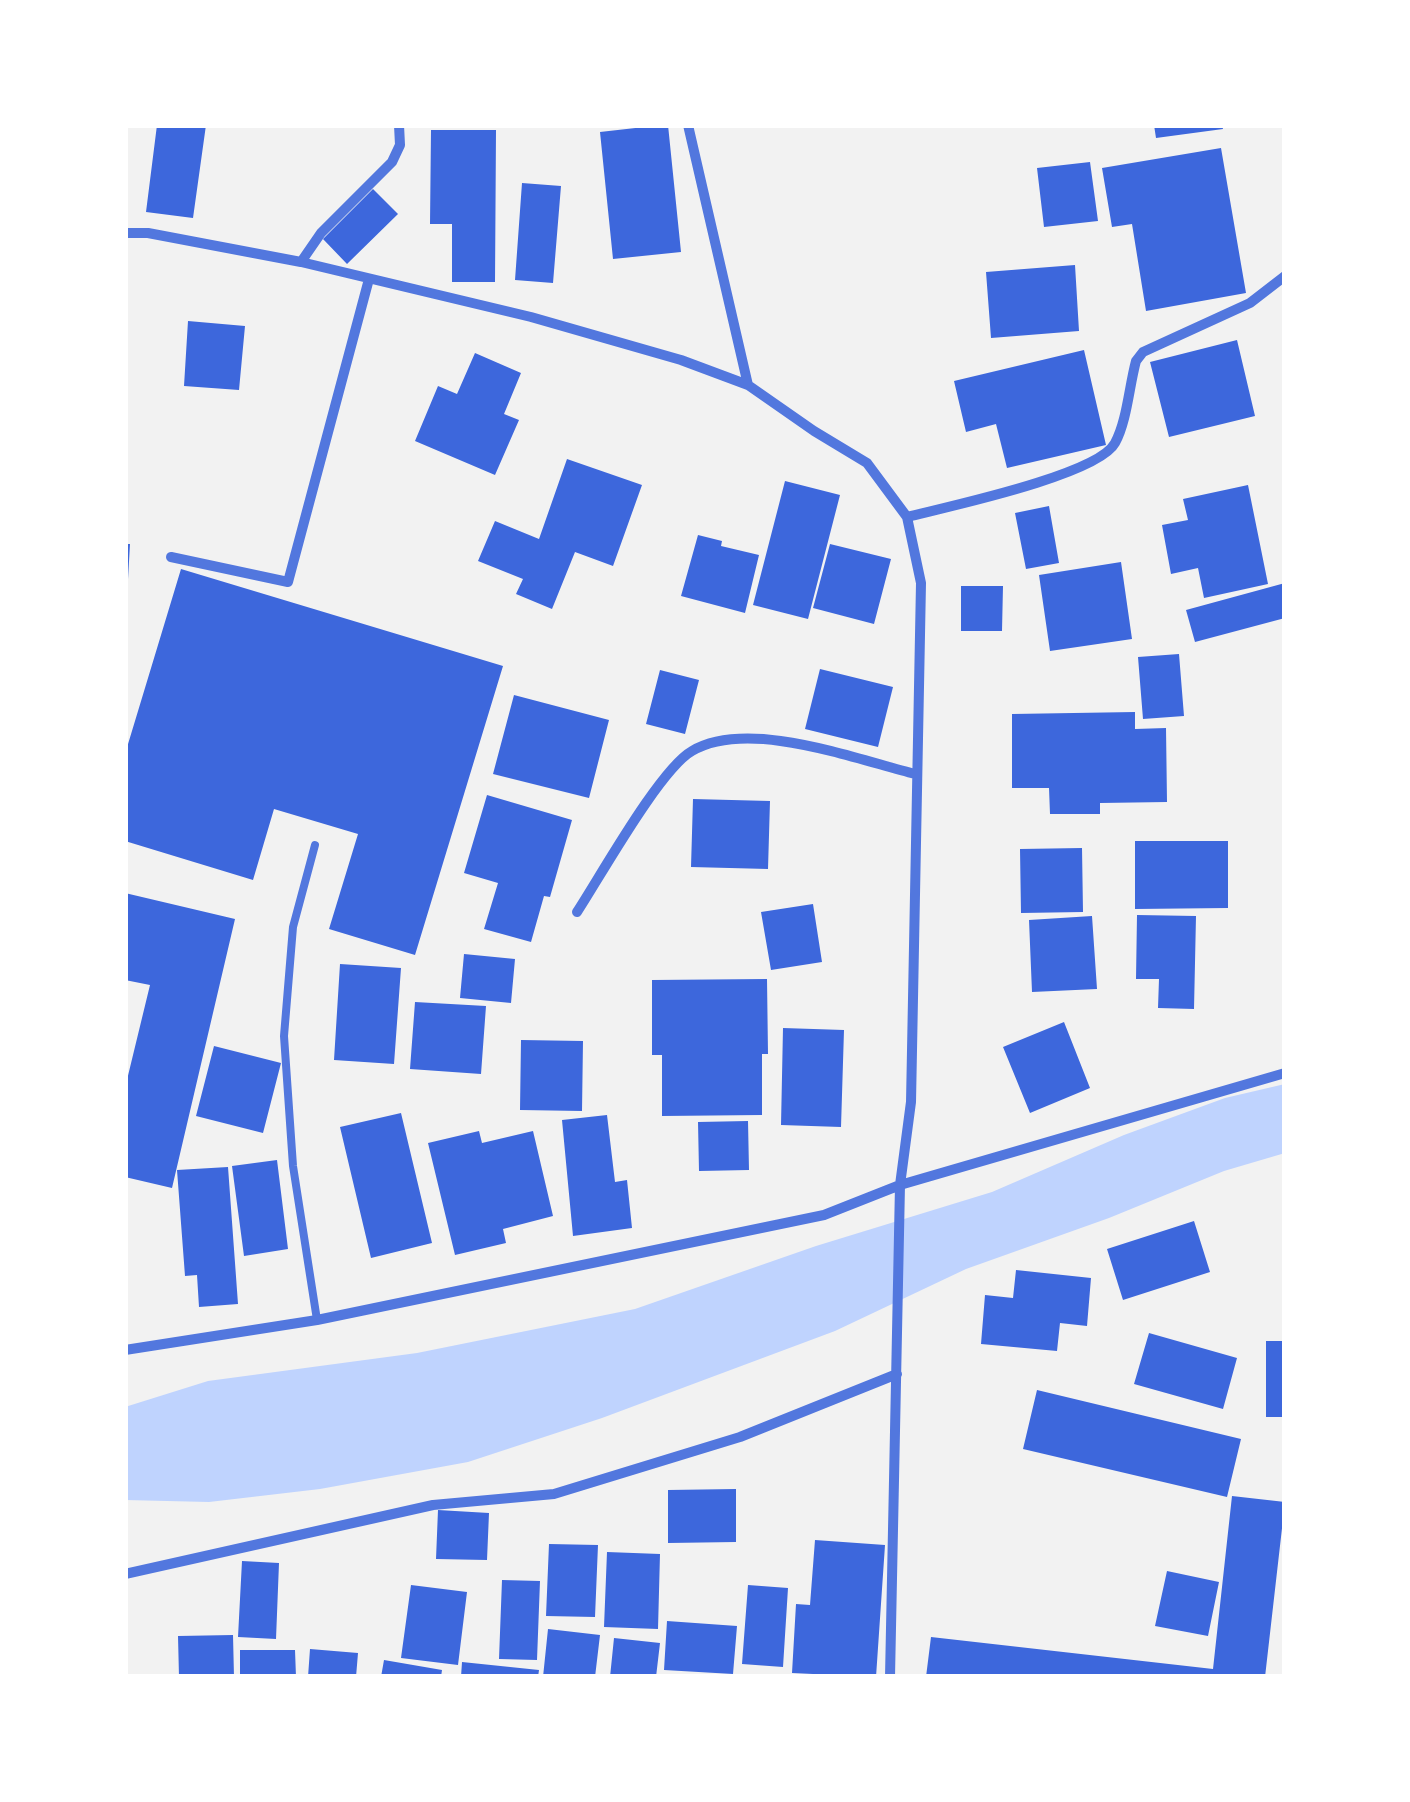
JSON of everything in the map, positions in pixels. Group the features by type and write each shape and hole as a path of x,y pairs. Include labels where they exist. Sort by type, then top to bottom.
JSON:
{"street":[{"path":"301,262 321,233 392,162 400,146 399,125"},
{"path":"688,125 748,386"},
{"path":"125,233 148,233 301,262 550,323 681,360 748,386 867,463 907,517 921,584 911,1102 900,1185 890,1677"},
{"path":"907,517 1080,468 1106,454 1115,442 1142,352 1250,303 1285,276"},
{"path":"172,558 288,582 369,279"},
{"path":"577,912 668,773 692,751 726,740 762,736 915,774"},
{"path":"125,1350 318,1320 824,1215 900,1185 1285,1073"},
{"path":"125,1574 433,1506 554,1494 740,1437 897,1374"}],"lane":[{"path":"315,845 293,927 284,1036 293,1166 318,1320"}],"water":[{"path":"1285,1084 1285,1153 1224,1171 1109,1218 966,1269 835,1331 602,1418 468,1462 320,1489 209,1502 125,1500 125,1407 208,1381 417,1353 635,1309 816,1246 992,1192 1124,1135 1225,1098"}],"building":[{"path":"157,125 206,125 193,218 146,212"},
{"path":"668,125 681,252 613,259 600,132"},
{"path":"1154,125 1222,125 1223,129 1156,138"},
{"path":"431,130 496,130 495,282 452,282 452,224 430,224"},
{"path":"1221,148 1246,293 1146,311 1132,224 1112,227 1102,168"},
{"path":"1090,162 1098,221 1044,227 1037,168"},
{"path":"522,183 561,186 553,283 515,280"},
{"path":"373,189 398,214 347,264 323,239"},
{"path":"1075,265 1079,331 991,338 986,272"},
{"path":"188,321 245,326 239,390 184,386"},
{"path":"1237,340 1255,416 1169,437 1150,362"},
{"path":"1084,350 1106,445 1007,468 996,424 966,432 954,381"},
{"path":"475,353 521,373 504,414 519,420 495,475 415,441 438,386 457,394"},
{"path":"567,459 642,485 613,566 575,552 552,609 516,594 523,579 478,561 495,521 539,539"},
{"path":"785,481 840,495 808,619 753,605"},
{"path":"1248,485 1268,584 1204,598 1198,568 1171,574 1162,525 1188,520 1183,499"},
{"path":"1049,506 1059,563 1026,569 1015,513"},
{"path":"698,535 722,541 721,546 759,555 745,613 681,596"},
{"path":"125,544 130,544 128,579 125,579"},
{"path":"830,544 891,559 874,624 813,608"},
{"path":"1121,562 1132,639 1050,651 1039,575"},
{"path":"181,569 503,666 415,955 329,929 358,834 274,809 253,880 125,841 125,754"},
{"path":"1285,583 1285,618 1195,642 1186,610"},
{"path":"961,586 1003,586 1002,631 961,631"},
{"path":"1179,654 1184,716 1143,719 1138,657"},
{"path":"820,669 893,687 878,747 805,729"},
{"path":"660,670 699,680 685,734 646,724"},
{"path":"514,695 609,720 589,798 493,774"},
{"path":"1135,712 1135,729 1166,728 1167,802 1100,803 1100,814 1050,814 1049,788 1012,788 1012,714"},
{"path":"487,795 572,820 550,897 544,896 531,942 484,929 498,883 464,873"},
{"path":"693,799 770,801 768,869 691,867"},
{"path":"1135,841 1228,841 1228,908 1135,909"},
{"path":"1082,848 1083,912 1021,913 1020,849"},
{"path":"125,893 235,919 172,1188 125,1177 125,1088 150,985 125,980"},
{"path":"813,904 822,962 771,970 761,912"},
{"path":"1137,915 1196,916 1194,1009 1158,1008 1159,979 1136,979"},
{"path":"1092,916 1097,989 1032,992 1029,920"},
{"path":"464,954 515,959 511,1003 460,998"},
{"path":"340,964 401,968 394,1064 334,1060"},
{"path":"767,979 768,1054 762,1054 762,1115 662,1116 662,1055 652,1055 652,980"},
{"path":"415,1002 486,1006 481,1074 410,1069"},
{"path":"1064,1022 1090,1088 1030,1113 1003,1047"},
{"path":"783,1028 844,1030 841,1127 781,1125"},
{"path":"521,1040 583,1041 582,1111 520,1110"},
{"path":"214,1046 281,1063 263,1133 196,1116"},
{"path":"401,1113 432,1243 371,1258 340,1127"},
{"path":"607,1115 615,1182 627,1180 632,1228 573,1236 562,1120"},
{"path":"748,1121 749,1170 699,1171 698,1122"},
{"path":"479,1131 482,1143 533,1131 553,1216 503,1229 506,1243 455,1255 428,1143"},
{"path":"277,1160 288,1249 244,1256 232,1166"},
{"path":"228,1167 238,1304 199,1307 197,1275 185,1276 177,1170"},
{"path":"1194,1221 1210,1272 1123,1300 1107,1249"},
{"path":"1016,1270 1091,1278 1087,1326 1060,1323 1057,1351 981,1344 985,1295 1013,1298"},
{"path":"1149,1333 1237,1358 1223,1409 1134,1384"},
{"path":"1266,1341 1285,1341 1285,1417 1266,1417"},
{"path":"1037,1390 1241,1439 1227,1497 1023,1449"},
{"path":"736,1489 736,1542 668,1543 668,1490"},
{"path":"1232,1496 1285,1502 1265,1677 926,1677 931,1637 1213,1669"},
{"path":"438,1510 489,1513 487,1560 436,1559"},
{"path":"815,1540 885,1545 876,1677 792,1673 796,1604 810,1605"},
{"path":"549,1544 598,1545 595,1617 546,1616"},
{"path":"607,1552 660,1554 658,1629 604,1627"},
{"path":"242,1561 279,1563 276,1639 238,1637"},
{"path":"1167,1571 1219,1582 1208,1636 1155,1626"},
{"path":"502,1580 540,1581 537,1660 499,1659"},
{"path":"411,1585 467,1592 458,1665 401,1658"},
{"path":"748,1585 788,1588 783,1667 742,1664"},
{"path":"667,1621 737,1626 733,1674 664,1670"},
{"path":"548,1629 600,1635 595,1677 543,1677"},
{"path":"233,1635 234,1677 179,1677 178,1636"},
{"path":"614,1638 660,1643 656,1677 610,1677"},
{"path":"310,1649 358,1653 356,1677 308,1677"},
{"path":"240,1650 295,1650 296,1677 240,1677"},
{"path":"384,1660 442,1670 441,1677 381,1677"},
{"path":"462,1662 539,1670 538,1677 461,1677"}]}
